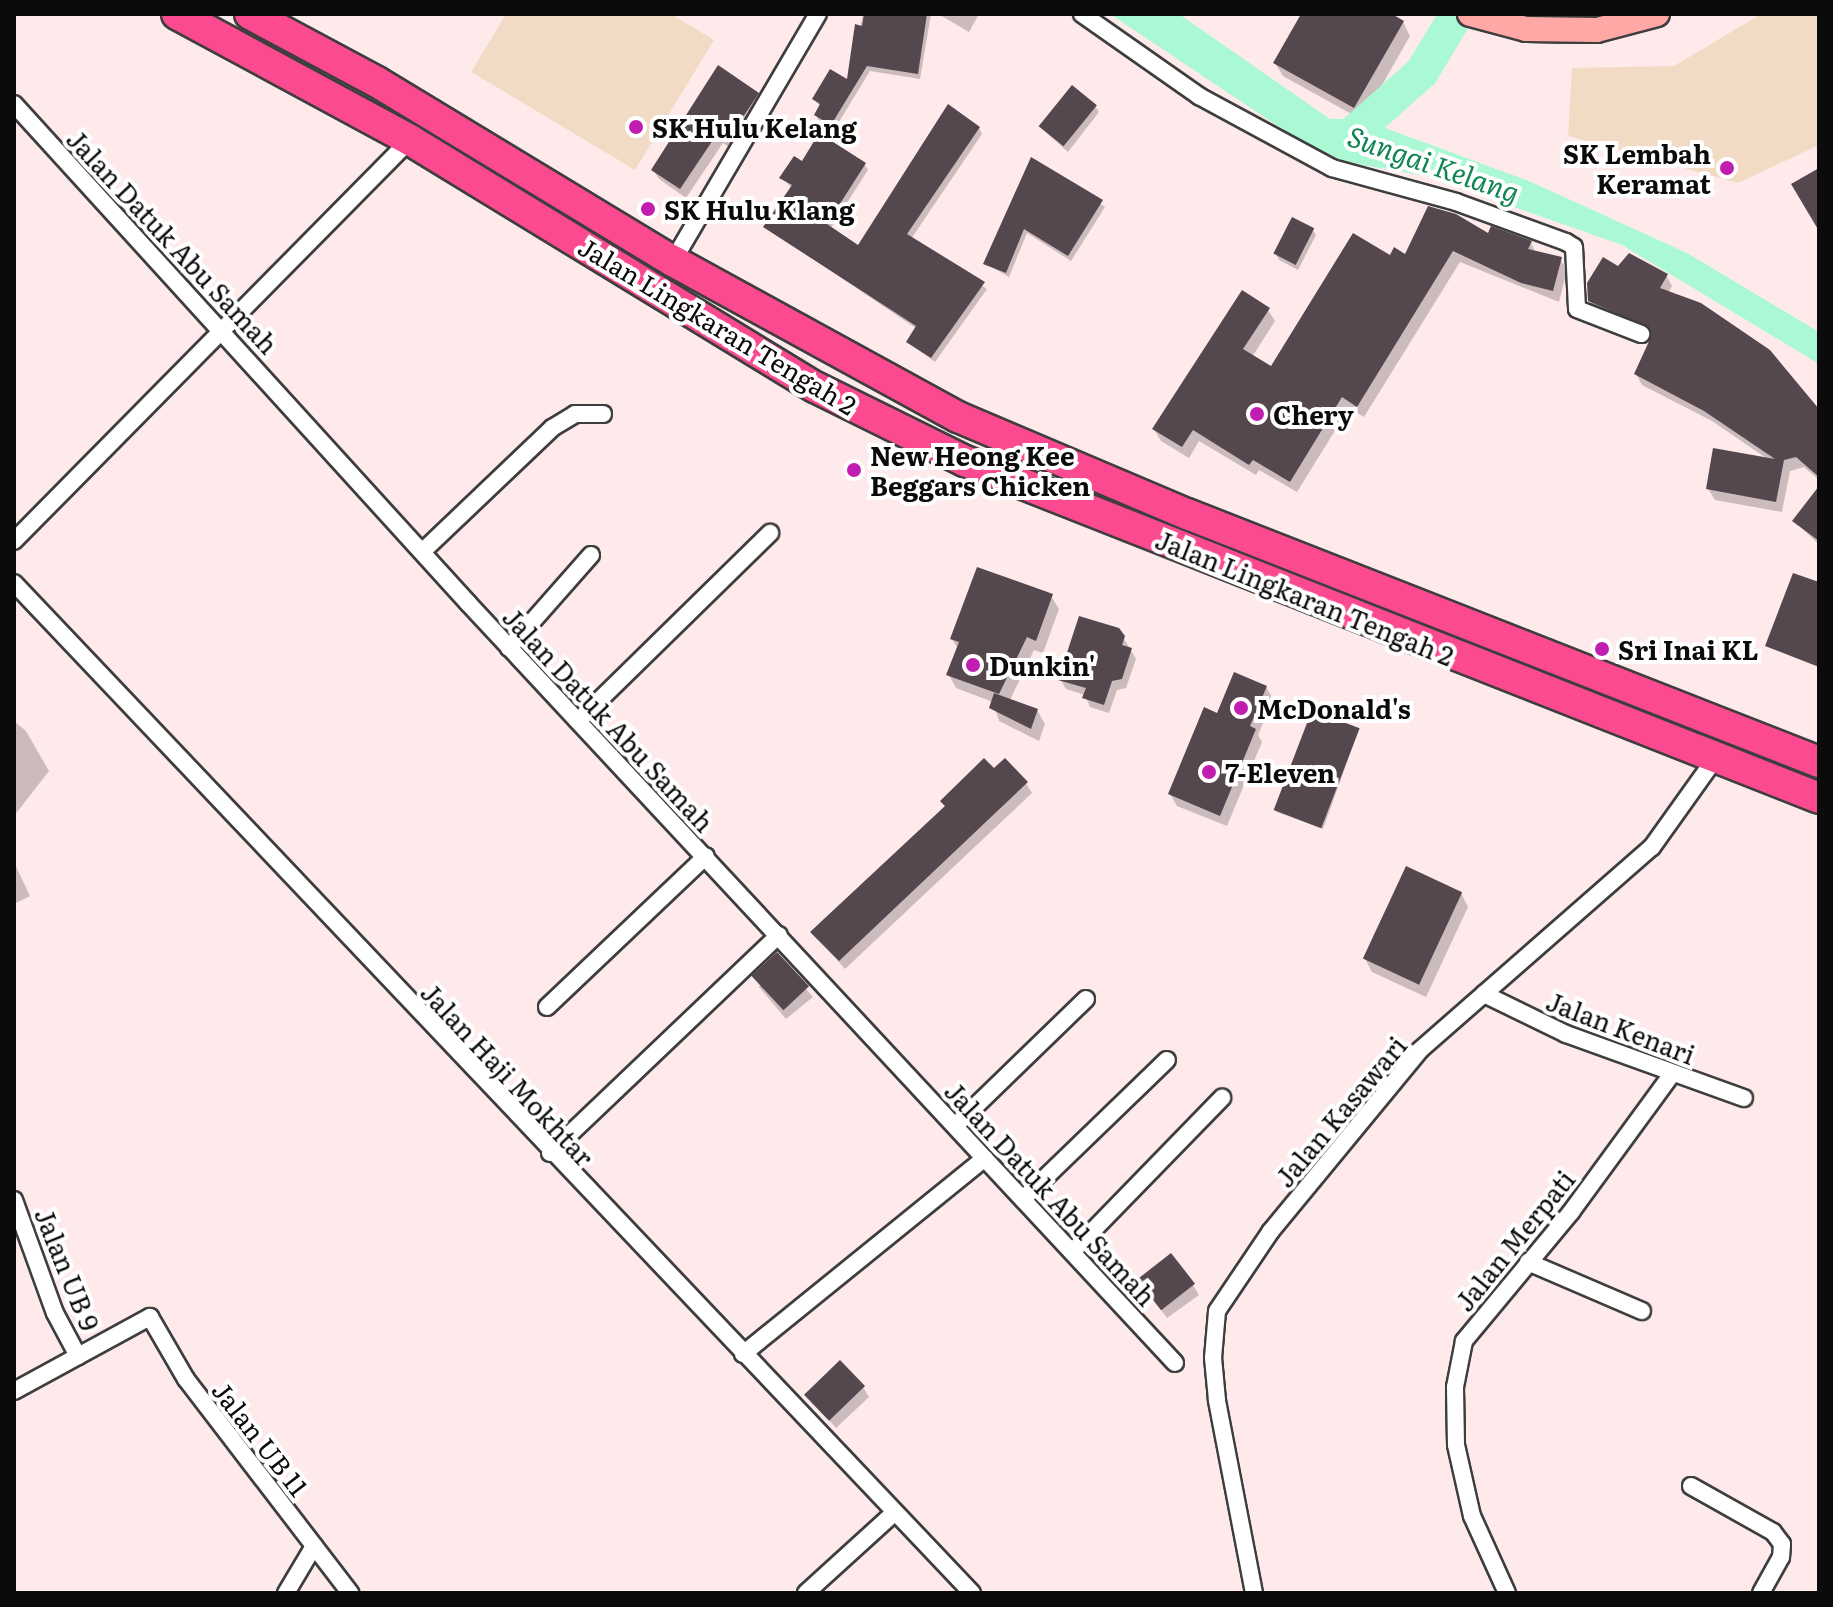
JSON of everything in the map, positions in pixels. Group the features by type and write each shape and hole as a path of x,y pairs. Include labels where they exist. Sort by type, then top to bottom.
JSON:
{"highway":[{"name":"Jalan Lingkaran Tengah 2","path":"177,14 410,140 815,387 965,461 1819,798"},
{"name":"Jalan Lingkaran Tengah 2","path":"250,14 377,82 673,261 958,417 1187,514 1819,762"}],"main road":[{"path":"1470,14 1526,29 1597,30 1657,14"}],"street":[{"path":"673,261 818,14"},
{"path":"1082,14 1199,96 1332,168 1456,202 1566,242 1574,247 1576,258 1573,300 1577,309 1641,334"},
{"name":"Jalan Datuk Abu Samah","path":"14,104 509,648 1175,1363"},
{"path":"14,541 410,140"},
{"path":"422,552 552,428 575,414 603,414"},
{"path":"578,721 770,533"},
{"path":"509,648 591,555"},
{"name":"Jalan Haji Mokhtar","path":"14,583 550,1153 972,1593"},
{"name":"Jalan Kasawari","path":"1254,1593 1217,1400 1213,1358 1217,1311 1271,1231 1420,1050 1652,847 1717,756"},
{"path":"547,1007 706,856"},
{"path":"550,1153 779,935"},
{"name":"Jalan Kenari","path":"1484,994 1566,1034 1744,1098"},
{"path":"956,1125 1086,999"},
{"path":"1023,1199 1167,1060"},
{"name":"Jalan Merpati","path":"1507,1593 1472,1516 1456,1445 1455,1387 1464,1341 1672,1074"},
{"path":"1073,1251 1222,1098"},
{"path":"743,1354 985,1158"},
{"name":"Jalan UB 9","path":"14,1200 55,1313 78,1356"},
{"path":"1528,1262 1642,1311"},
{"name":"Jalan UB 11","path":"78,1356 150,1317 186,1379 350,1593"},
{"path":"14,1391 78,1356"},
{"path":"1691,1486 1773,1532 1782,1544 1781,1557 1761,1593"},
{"path":"806,1593 895,1512"},
{"path":"286,1593 314,1546"}],"shaded area":[{"path":"506,14 671,14 714,40 635,170 471,72"},
{"name":"SK Lembah Keramat","path":"1761,14 1819,14 1819,145 1738,183 1568,136 1572,68 1674,66"}],"water":[{"name":"Sungai Kelang","path":"1110,14 1179,14 1330,119 1361,119 1529,181 1687,253 1819,332 1819,364 1622,245 1426,176 1345,162 1291,135"}],"building":[{"path":"864,14 927,14 918,74 867,66 831,125 814,115 820,104 812,99 830,69 847,79 855,24 862,26"},
{"path":"1301,14 1392,14 1404,21 1354,108 1273,63"},
{"path":"718,65 759,93 727,141 717,134 680,189 651,170"},
{"path":"1072,85 1097,105 1064,146 1039,126"},
{"path":"948,104 980,127 907,234 985,282 931,358 906,342 916,326 763,227 792,185 779,178 794,156 802,161 819,133 866,163 827,224 858,245"},
{"path":"1031,157 1103,200 1068,256 1024,229 1006,273 983,264"},
{"path":"1819,168 1819,231 1791,184"},
{"path":"1428,206 1456,214 1488,233 1491,226 1532,241 1528,249 1562,257 1553,291 1521,283 1453,251 1357,407 1342,397 1290,482 1253,460 1249,465 1193,430 1182,447 1152,429 1242,290 1270,308 1243,349 1271,366 1353,233 1390,255 1394,247 1405,254"},
{"path":"1292,217 1314,228 1296,265 1273,254"},
{"path":"1629,253 1668,274 1660,288 1701,303 1770,350 1819,409 1819,477 1796,457 1784,460 1776,502 1706,489 1713,448 1775,459 1704,411 1634,374 1651,337 1650,328 1588,301 1587,283 1603,257 1618,266"},
{"path":"1819,486 1819,541 1792,521"},
{"path":"977,567 1053,594 1036,641 1027,637 999,694 946,675 959,642 950,639"},
{"path":"1793,573 1819,582 1819,667 1765,646"},
{"path":"1079,616 1119,628 1125,636 1122,645 1132,648 1122,679 1112,681 1104,705 1082,698 1086,688 1058,680"},
{"path":"1234,672 1267,686 1250,726 1256,729 1220,816 1168,794 1204,707 1217,713"},
{"path":"994,693 1038,709 1031,729 989,708"},
{"path":"1312,710 1360,728 1321,828 1274,810"},
{"path":"984,758 994,768 1005,758 1028,782 839,961 810,932 945,806 940,801"},
{"path":"1406,866 1462,892 1419,985 1363,958"},
{"path":"777,952 809,986 783,1010 751,976"},
{"path":"1171,1253 1195,1284 1161,1310 1137,1279"},
{"path":"840,1360 865,1386 829,1421 804,1395"}],"waterway":[{"name":"Sungai Kelang","path":"1350,136 1422,72 1457,14"}],"place":[{"name":"SK Hulu Kelang","path":"636,127"},
{"name":"SK Lembah Keramat","path":"1727,168"},
{"name":"SK Hulu Klang","path":"648,209"},
{"name":"Chery","path":"1257,414"},
{"name":"New Heong Kee Beggars Chicken","path":"854,470"},
{"name":"Sri Inai KL","path":"1602,649"},
{"name":"Dunkin'","path":"973,665"},
{"name":"McDonald's","path":"1241,708"},
{"name":"7-Eleven","path":"1209,772"}]}
